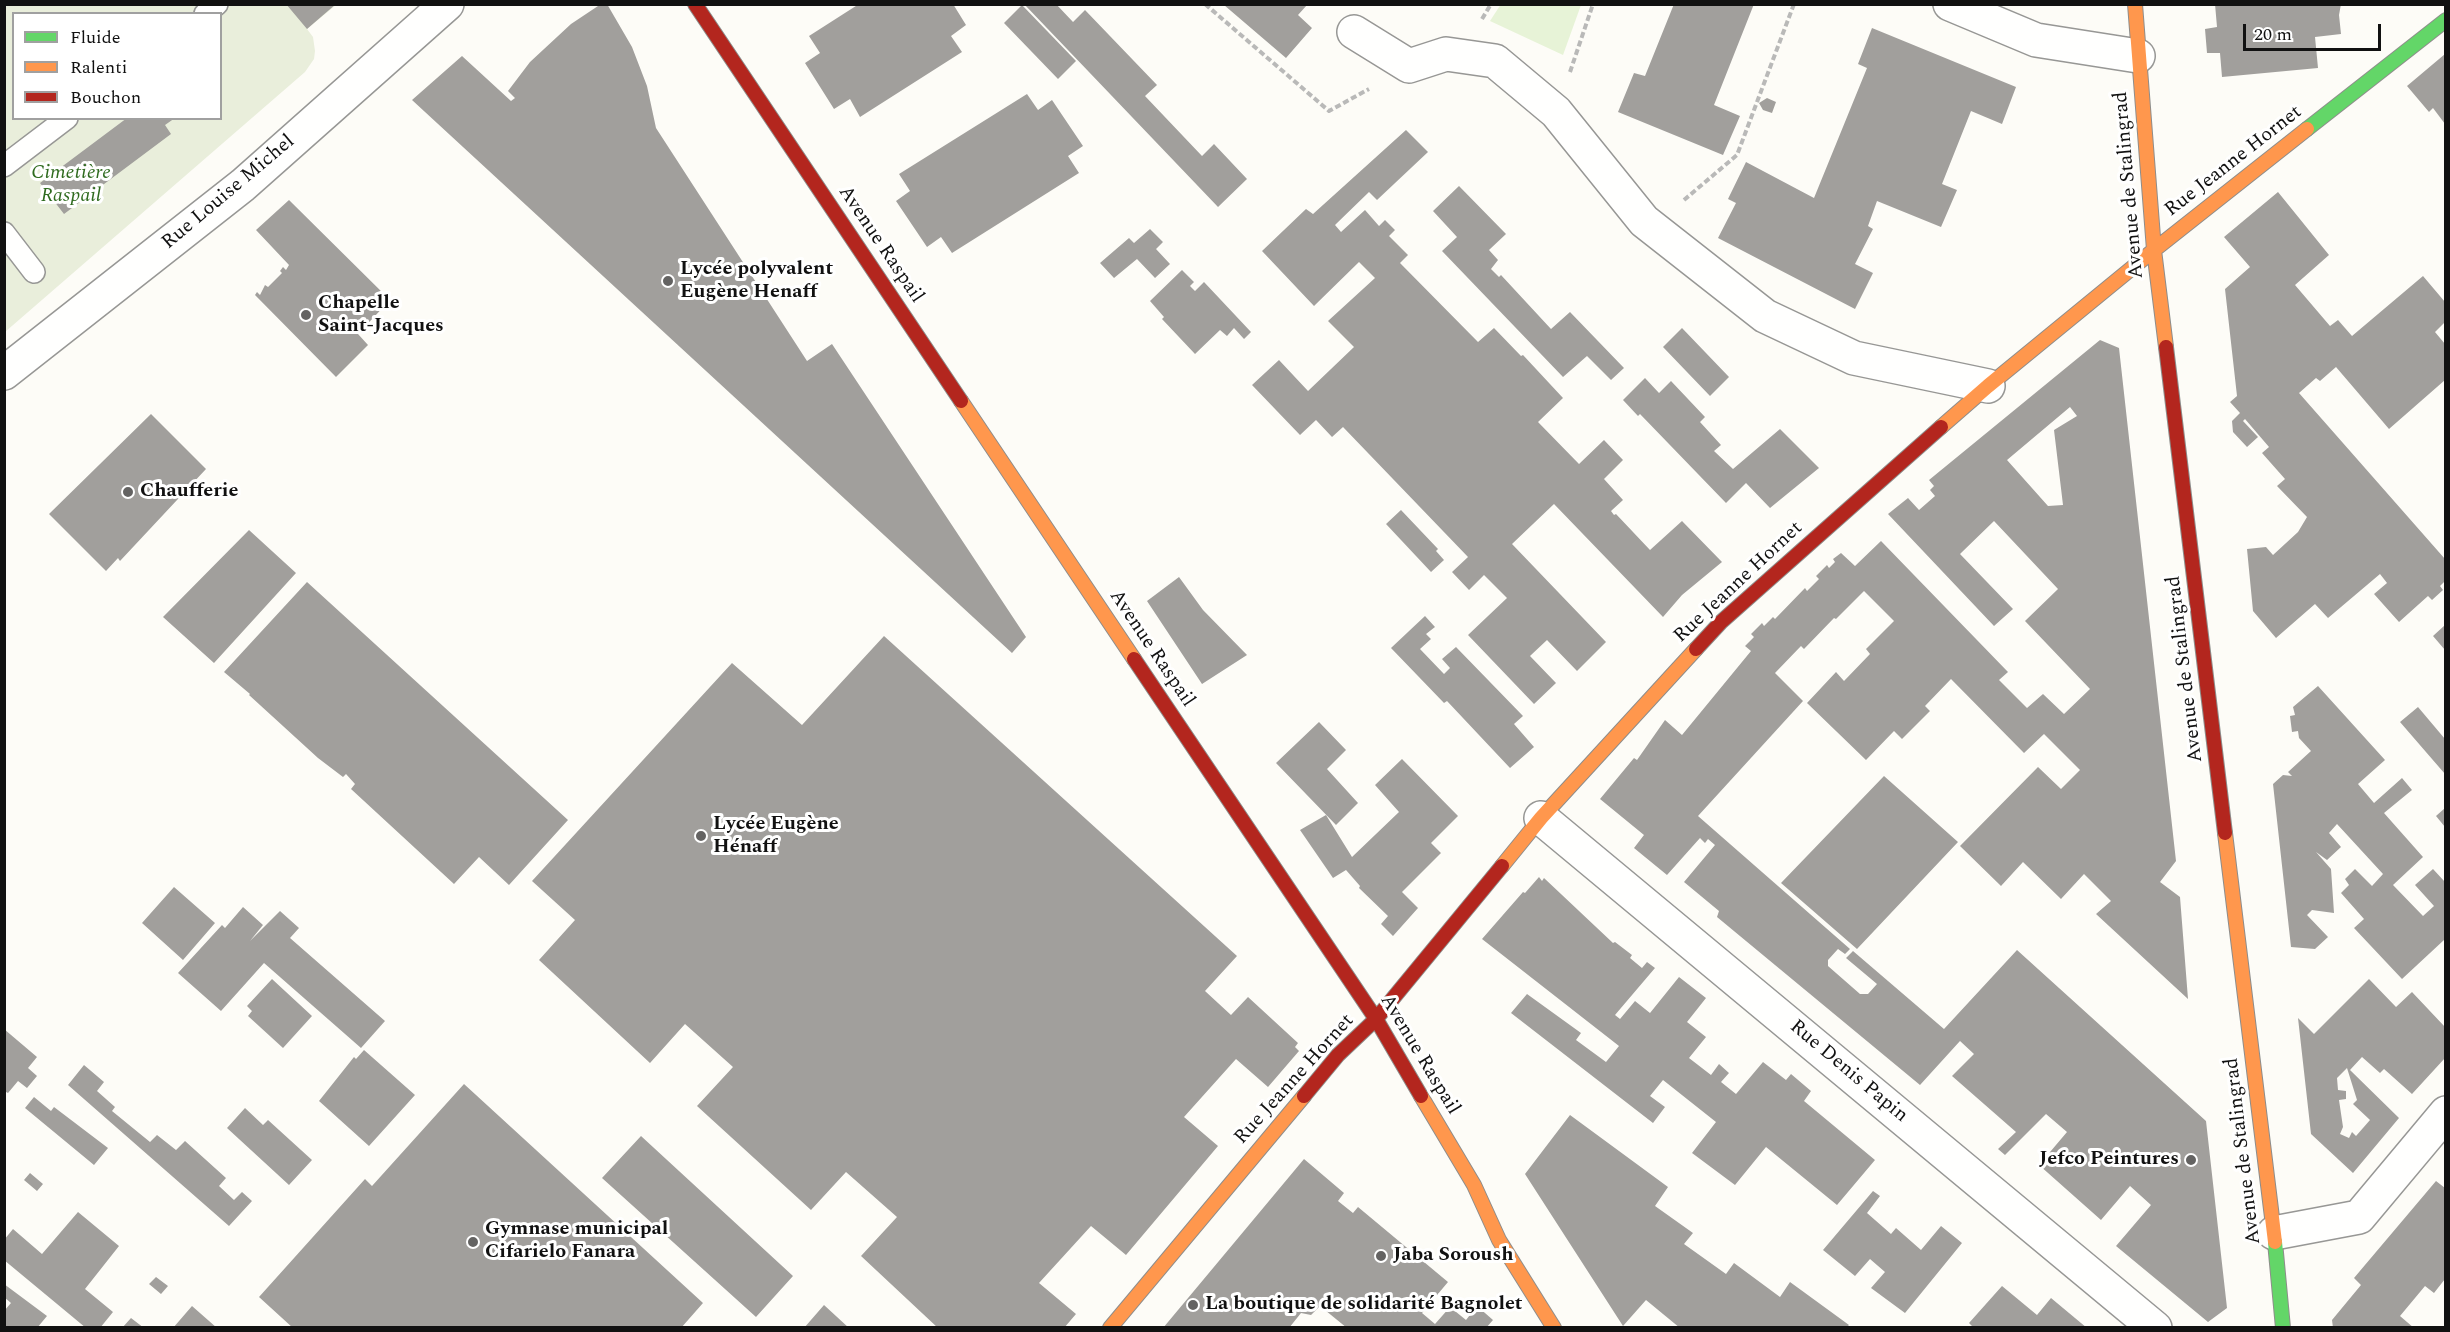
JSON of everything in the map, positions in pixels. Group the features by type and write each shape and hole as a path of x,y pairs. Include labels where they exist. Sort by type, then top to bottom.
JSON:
{"main road":[{"name":"Avenue Raspail","path":"694,4 1376,1019 1474,1185 1499,1239 1554,1328"},
{"name":"Avenue de Stalingrad","path":"2135,4 2154,250 2274,1233 2283,1328"},
{"name":"Rue Jeanne Hornet","path":"1110,1328 1338,1055 1376,1019 1541,818 1720,622 1988,386 2154,250 2445,20"}],"street":[{"name":"Rue Louise Michel","path":"4,373 243,185 447,4"},
{"path":"1950,4 2036,40 2138,56"},
{"path":"1354,32 1409,66 1446,54 1495,61 1556,111 1644,221 1765,316 1854,358 1988,386"},
{"name":"Rue Denis Papin","path":"1541,818 2155,1328"},
{"path":"2274,1233 2359,1217 2445,1113"}],"lane":[{"path":"4,166 64,120"},
{"path":"4,233 34,272"}],"path":[{"path":"1205,4 1329,111 1409,66"},
{"path":"1556,111 1593,4"},
{"path":"1652,227 1737,155 1794,4"}],"green space":[{"path":"1501,4 1581,5 1563,55 1490,21"},
{"name":"Cimetière Raspail","path":"5,5 336,5 307,29 313,37 315,51 314,59 305,72 5,332"}],"building":[{"path":"286,4 336,4 307,29"},
{"path":"601,4 607,4 632,47 647,86 656,128 807,361 832,344 1026,637 1012,653 412,100 462,56 511,101 515,98 508,91 530,62 571,24"},
{"path":"859,4 953,4 966,25 951,36 962,52 860,117 850,99 834,109 805,63 820,53 809,36"},
{"path":"1024,4 1056,4 1073,22 1085,10 1157,85 1145,96 1202,156 1214,144 1247,179 1218,207"},
{"path":"1674,4 1754,4 1714,105 1740,116 1723,155 1618,112 1634,73 1645,76"},
{"path":"2215,4 2341,4 2339,15 2341,34 2315,37 2318,68 2222,77 2220,53 2207,53 2205,29 2217,27"},
{"path":"1022,5 1076,61 1058,79 1004,23"},
{"path":"1224,5 1307,5 1298,15 1312,28 1286,58"},
{"path":"1872,28 2016,87 2002,124 1971,111 1942,184 1957,190 1941,227 1877,201 1868,226 1873,229 1855,264 1873,273 1855,309 1718,238 1736,203 1728,199 1746,162 1814,198 1867,68 1858,64"},
{"path":"2445,54 2445,124 2433,108 2429,112 2407,86"},
{"path":"1027,94 1038,110 1052,100 1083,146 1068,156 1079,173 952,253 941,237 927,247 896,201 910,191 899,174"},
{"path":"1767,98 1776,102 1772,113 1763,110 1759,103"},
{"path":"124,120 172,120 165,125 171,134 64,214 40,183"},
{"path":"1406,130 1428,152 1377,200 1369,192 1335,225 1341,232 1365,210 1379,226 1385,220 1395,230 1389,236 1408,255 1400,263 1478,342 1494,328 1521,356 1523,355 1563,398 1538,422 1579,464 1604,440 1623,460 1604,479 1623,500 1611,511 1650,550 1682,521 1722,562 1682,595 1663,617 1554,504 1512,544 1606,642 1577,671 1547,640 1530,656 1556,683 1534,704 1468,635 1507,598 1484,575 1469,590 1452,572 1468,557 1343,427 1332,437 1316,420 1300,435 1252,385 1279,360 1308,391 1354,347 1328,321 1375,278 1359,262 1314,306 1262,251 1306,209 1313,214"},
{"path":"1459,186 1506,234 1489,250 1498,260 1491,269 1499,277 1501,275 1551,329 1570,312 1624,368 1611,380 1587,356 1563,377 1442,251 1457,237 1433,211"},
{"path":"2278,192 2329,255 2295,285 2330,326 2338,320 2352,336 2423,276 2445,302 2445,322 2435,332 2445,344 2445,380 2389,429 2336,367 2320,381 2316,378 2299,393 2445,559 2445,581 2440,586 2443,590 2432,600 2428,596 2399,622 2374,594 2387,583 2380,574 2328,618 2315,604 2276,638 2253,611 2247,549 2266,547 2273,555 2298,532 2307,517 2277,486 2285,479 2262,453 2269,447 2245,419 2243,421 2258,437 2247,447 2233,432 2232,421 2240,413 2230,402 2237,396 2225,289 2250,267 2224,237"},
{"path":"289,200 390,300 358,334 368,345 336,377 255,295 257,292 260,295 265,285 268,287 282,273 280,271 283,267 286,270 289,265 256,230"},
{"path":"1150,229 1163,242 1156,249 1170,264 1155,278 1137,259 1114,278 1100,263 1129,238 1134,243"},
{"path":"1182,270 1194,282 1190,286 1195,291 1204,282 1251,332 1244,339 1234,328 1227,336 1220,330 1195,354 1162,319 1164,317 1150,301"},
{"path":"1682,328 1729,377 1710,396 1663,347"},
{"path":"2100,340 2119,348 2176,861 2160,882 2180,897 2188,999 2096,914 2111,901 2084,874 2061,899 2023,862 2001,886 1960,846 2038,767 2061,789 2080,770 2044,734 2024,753 1951,679 1925,706 1930,711 1902,739 1894,731 1866,760 1807,703 1836,672 1844,681 1870,654 1866,649 1894,621 1864,591 1804,649 1801,646 1775,673 1803,701 1698,816 1850,949 1845,954 1838,949 1828,960 1828,966 1860,994 1868,994 1877,984 1846,958 1853,951 1944,1029 2017,950 2206,1121 2227,1308 2208,1322 2116,1246 2151,1205 2130,1186 2101,1220 2039,1165 2067,1132 2046,1114 2005,1155 1998,1149 2016,1132 1952,1076 1974,1054 1960,1041 1920,1085 1717,917 1719,911 1684,882 1715,845 1708,839 1705,843 1700,838 1667,875 1634,848 1644,835 1600,799 1634,758 1637,760 1665,720 1682,735 1751,651 1745,646 1754,637 1751,634 1762,623 1764,626 1773,617 1775,619 1805,588 1807,591 1819,579 1816,576 1827,565 1829,568 1835,562 1833,559 1841,553 1855,566 1881,541 2008,672 1999,680 2027,708 2043,694 2064,714 2090,689 2025,621 2058,589 1994,521 1960,554 2013,609 1994,626 1888,514 1908,498 1919,510 1935,496 1930,490 1934,486 1929,480","holes":["2070,407 2077,416 2054,430 2063,505 2048,506 2007,460"]},
{"path":"1645,378 1659,393 1671,381 1705,417 1700,422 1721,445 1714,451 1733,469 1780,429 1819,468 1770,508 1746,483 1726,503 1640,414 1638,416 1623,400"},
{"name":"Chaufferie","path":"151,414 206,469 120,561 118,558 106,571 49,514"},
{"path":"1401,510 1438,549 1436,551 1444,560 1431,572 1386,524"},
{"path":"249,530 296,573 214,663 163,617"},
{"path":"1179,577 1203,610 1247,655 1202,684 1147,601"},
{"path":"307,582 568,820 509,885 479,857 454,884 351,789 355,784 346,774 343,777 318,758 224,672"},
{"path":"1425,616 1435,627 1426,634 1431,639 1420,649 1444,674 1450,668 1442,659 1456,647 1523,716 1514,724 1534,747 1510,768 1447,701 1444,703 1391,648"},
{"path":"2445,625 2445,650 2433,636"},
{"path":"884,636 1237,956 1205,991 1231,1015 1248,997 1298,1043 1295,1047 1299,1051 1268,1087 1236,1059 1184,1117 1218,1146 1126,1255 1091,1226 1039,1283 1076,1314 1064,1328 938,1328 861,1256 897,1217 846,1172 811,1210 697,1106 733,1067 685,1024 650,1063 539,960 575,920 532,881 732,663 802,725"},
{"path":"2318,686 2385,760 2358,784 2374,803 2402,778 2412,790 2384,813 2423,857 2393,885 2423,916 2434,906 2415,885 2433,869 2445,882 2445,941 2402,979 2354,928 2364,919 2341,893 2349,885 2345,879 2355,869 2372,886 2383,874 2337,824 2329,833 2341,847 2327,860 2316,852 2331,869 2334,913 2312,910 2307,915 2328,937 2315,949 2291,947 2273,784 2283,775 2292,776 2288,772 2311,751 2299,738 2298,731 2292,732 2290,716 2295,715 2293,707"},
{"path":"2418,707 2445,739 2445,774 2400,722"},
{"path":"1319,722 1346,750 1327,769 1358,803 1336,825 1276,763"},
{"path":"1402,759 1458,816 1431,843 1441,853 1402,892 1418,908 1393,936 1381,924 1388,916 1359,888 1360,886 1346,870 1333,878 1300,830 1326,815 1352,857 1399,812 1375,785"},
{"path":"1884,776 1958,842 1857,949 1781,883"},
{"path":"2445,808 2445,827 2436,816"},
{"path":"1539,877 1542,881 1544,878 1613,943 1615,942 1632,955 1630,958 1642,968 1647,962 1655,968 1615,1015 1620,1019 1635,1001 1650,1013 1679,977 1706,998 1687,1022 1706,1037 1689,1058 1711,1075 1719,1064 1729,1073 1721,1082 1736,1094 1763,1062 1786,1080 1791,1074 1811,1091 1804,1101 1875,1160 1837,1205 1766,1147 1735,1185 1692,1153 1716,1122 1663,1080 1650,1096 1665,1107 1653,1123 1511,1013 1527,994 1581,1033 1576,1040 1606,1062 1619,1046 1482,939"},
{"path":"174,887 215,923 183,960 142,923"},
{"path":"243,907 263,925 250,941 280,911 299,928 290,938 385,1021 361,1048 264,963 221,1011 178,973 222,925 225,928"},
{"path":"272,979 312,1016 283,1048 248,1016 252,1011 247,1006"},
{"path":"2369,979 2396,1007 2412,992 2445,1027 2445,1058 2412,1094 2384,1069 2380,1073 2362,1057 2350,1070 2399,1118 2353,1173 2311,1134 2298,1018 2314,1034","holes":["2347,1068 2357,1100 2353,1104 2370,1120 2356,1136 2352,1132 2349,1138 2340,1134 2343,1127 2339,1100 2346,1099 2346,1091 2338,1090 2337,1078"]},
{"path":"4,1029 37,1057 28,1068 37,1076 27,1088 18,1081 8,1093 4,1091"},
{"path":"364,1050 415,1095 369,1146 319,1101 354,1057 356,1059"},
{"path":"84,1065 104,1082 97,1091 115,1107 112,1111 150,1142 157,1135 176,1150 185,1141 226,1178 219,1186 234,1200 242,1192 252,1201 229,1226 68,1085"},
{"name":"Gymnase municipal Cifarielo Fanara","path":"464,1084 703,1303 681,1328 293,1328 259,1297 365,1179 372,1186"},
{"path":"34,1097 51,1111 54,1107 108,1148 94,1165 25,1108"},
{"path":"245,1108 263,1125 268,1120 312,1160 289,1185 227,1128"},
{"path":"1570,1115 1668,1187 1655,1206 1693,1233 1684,1244 1726,1274 1734,1263 1780,1297 1790,1282 1849,1325 1846,1328 1680,1328 1646,1300 1623,1326 1525,1174"},
{"path":"641,1136 793,1276 756,1317 602,1178"},
{"path":"1304,1159 1344,1193 1338,1201 1353,1213 1358,1207 1448,1282 1422,1313 1435,1324 1450,1307 1466,1320 1477,1306 1493,1320 1486,1328 1347,1328 1320,1306 1311,1315 1301,1313 1289,1328 1163,1328"},
{"path":"30,1173 43,1184 37,1191 24,1180"},
{"path":"2436,1181 2445,1188 2445,1279 2434,1293 2425,1286 2400,1316 2414,1328 2333,1328 2332,1320 2361,1285 2354,1278"},
{"path":"1873,1191 1880,1196 1867,1213 1891,1234 1896,1228 1921,1250 1941,1226 1962,1243 1905,1313 1871,1288 1885,1272 1870,1259 1855,1276 1823,1250"},
{"path":"78,1212 119,1246 85,1289 113,1312 100,1328 86,1328 4,1260 4,1240 13,1229 42,1254"},
{"path":"156,1277 168,1286 161,1294 149,1284"},
{"path":"4,1284 47,1316 37,1328 4,1328 4,1311 11,1303 4,1297"},
{"path":"2002,1286 2037,1315 2051,1298 2087,1328 1974,1328 1969,1323"},
{"path":"824,1305 849,1328 804,1328"},
{"path":"192,1306 217,1328 173,1328"},
{"path":"131,1318 144,1328 122,1328"}],"traffic: fast":[{"path":"2307,129 2446,20"},
{"path":"2275,1242 2283,1328"}],"traffic: slow":[{"path":"2135,4 2154,250 2166,347"},
{"path":"1941,427 2154,250 2307,129"},
{"path":"961,401 1134,659"},
{"path":"1502,866 1541,818 1696,649"},
{"path":"2225,833 2275,1242"},
{"path":"1110,1328 1304,1096"},
{"path":"1421,1096 1474,1185 1499,1240 1554,1328"}],"traffic: jam":[{"path":"695,4 961,401"},
{"path":"2166,347 2225,833"},
{"path":"1696,649 1721,622 1941,427"},
{"path":"1134,659 1376,1019 1421,1096"},
{"path":"1304,1096 1338,1055 1376,1019 1502,866"}],"place":[{"name":"Lycée polyvalent Eugène Henaff","path":"668,281"},
{"name":"Chapelle Saint-Jacques","path":"306,315"},
{"name":"Chaufferie","path":"128,492"},
{"name":"Lycée Eugène Hénaff","path":"701,836"},
{"name":"Jefco Peintures","path":"2191,1160"},
{"name":"Gymnase municipal Cifarielo Fanara","path":"473,1242"},
{"name":"Jaba Soroush","path":"1381,1256"},
{"name":"La boutique de solidarité Bagnolet","path":"1193,1305"}]}
